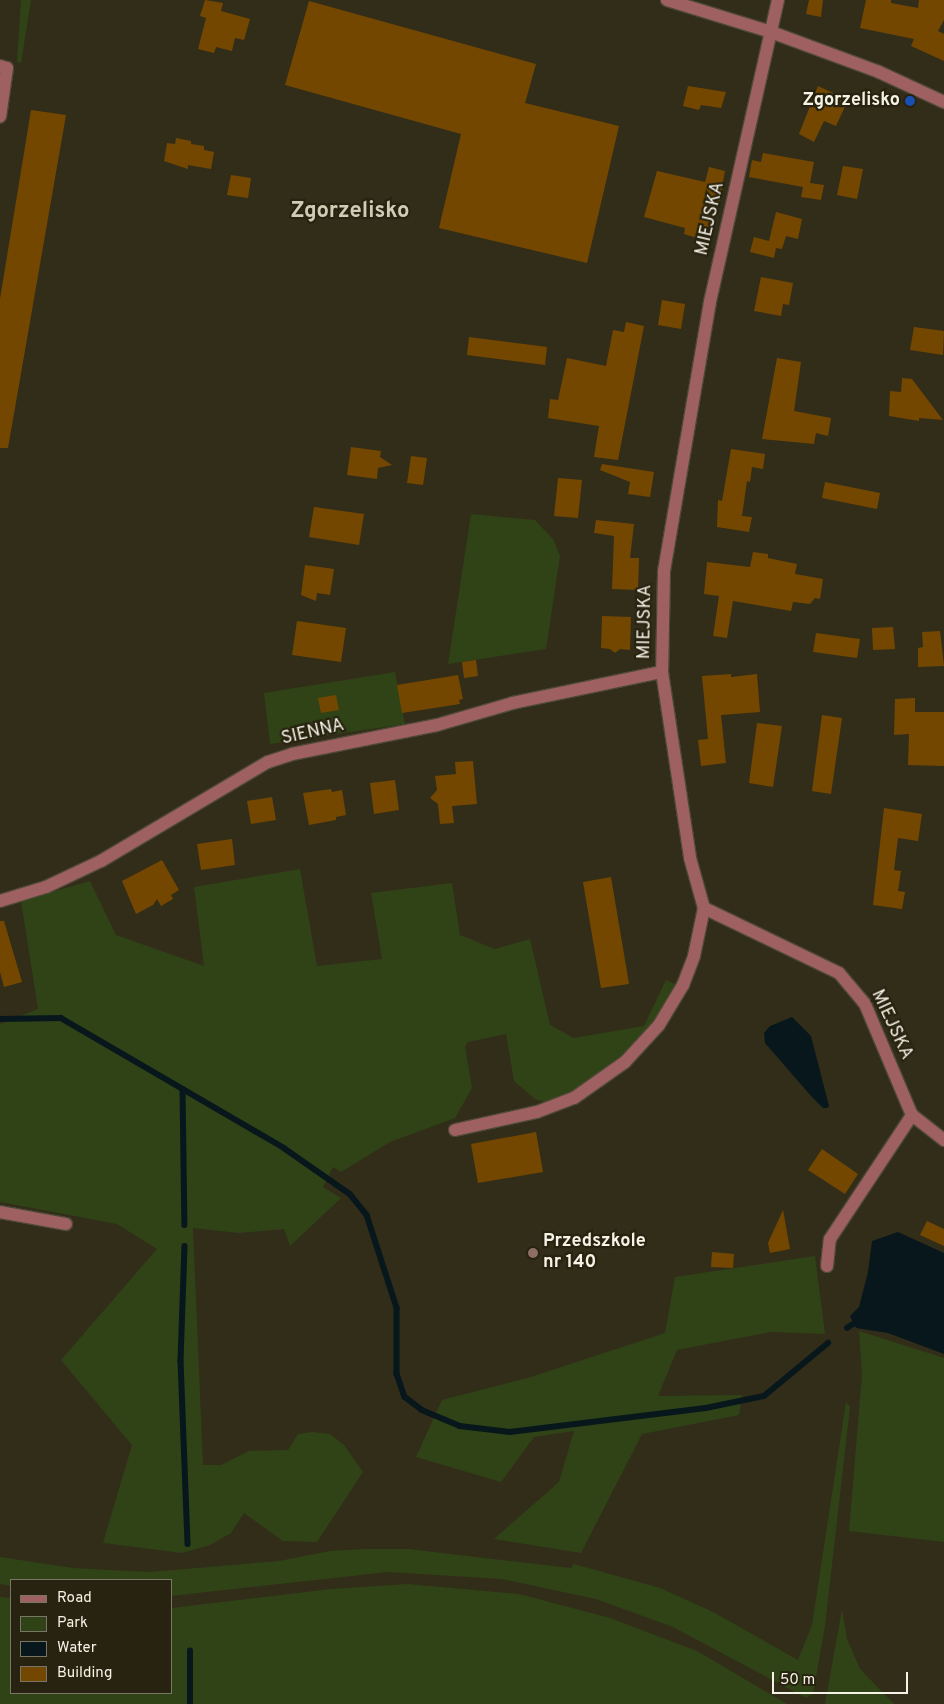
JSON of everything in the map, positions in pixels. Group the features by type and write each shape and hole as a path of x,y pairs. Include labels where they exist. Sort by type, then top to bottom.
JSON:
{"street":[{"path":"667,0 771,32 879,72 944,102"},
{"name":"MIEJSKA","path":"778,0 710,302 664,572 662,672 690,858 704,908 839,973 865,1004 912,1115"},
{"path":"0,117 4,67"},
{"name":"SIENNA","path":"0,901 46,887 101,862 268,762 292,754 437,725 513,702 662,672"},
{"path":"455,1130 536,1112 574,1098 625,1062 659,1025 677,995 694,956 704,908"},
{"path":"827,1266 830,1239 912,1115 944,1140"},
{"path":"0,1212 66,1224"}],"green space":[{"path":"21,0 31,0 21,63 17,62"},
{"path":"471,514 535,520 553,539 560,556 546,649 448,664"},
{"path":"395,672 405,724 270,744 264,693"},
{"path":"300,869 317,966 382,959 371,893 452,883 460,935 495,949 530,939 550,1025 574,1038 644,1026 666,980 677,985 642,1039 573,1093 545,1102 535,1099 514,1081 506,1034 468,1042 465,1047 472,1088 455,1118 390,1142 341,1172 333,1167 323,1187 341,1198 290,1246 284,1229 239,1233 193,1228 203,1465 221,1465 249,1451 288,1450 298,1434 312,1432 330,1434 344,1445 363,1472 317,1542 283,1541 244,1513 231,1533 210,1545 182,1553 103,1543 132,1445 61,1360 157,1249 117,1224 0,1202 0,1024 38,1009 21,901 90,881 116,935 204,966 194,887"},
{"path":"815,1256 825,1334 771,1332 677,1350 658,1396 742,1395 739,1415 642,1434 581,1553 494,1539 559,1482 574,1431 534,1437 501,1482 416,1457 442,1400 531,1377 665,1333 675,1277"},
{"path":"859,1331 944,1358 944,1542 849,1531 862,1374"},
{"path":"846,1402 850,1407 825,1626 813,1694 806,1698 673,1627 596,1599 502,1579 388,1572 172,1596 172,1579 10,1579 10,1586 0,1584 0,1557 73,1568 149,1572 279,1561 330,1551 408,1549 571,1568 574,1564 660,1588 713,1612 798,1660 812,1625"},
{"path":"407,1584 519,1594 610,1618 697,1651 787,1704 0,1704 0,1597 10,1598 10,1694 172,1694 172,1608 331,1589"},
{"path":"842,1609 847,1639 860,1669 894,1704 825,1704"}],"water":[{"path":"792,1017 811,1036 829,1106 827,1108 823,1108 811,1096 765,1043 764,1033 770,1026"},
{"path":"898,1232 944,1253 944,1354 888,1333 856,1328 850,1316 859,1307 868,1272 872,1241"}],"building":[{"path":"205,0 223,3 221,11 250,19 244,40 235,38 232,51 216,47 214,53 198,49 206,18 200,16"},
{"path":"809,0 823,0 821,17 806,14"},
{"path":"866,0 891,0 891,3 918,8 919,0 944,0 944,20 938,31 944,34 944,61 911,46 914,39 860,28"},
{"path":"309,1 536,64 525,103 619,126 587,263 439,228 461,134 285,85"},
{"path":"688,86 726,92 721,108 701,105 699,110 683,106"},
{"path":"818,86 848,100 836,126 824,121 814,142 799,134"},
{"path":"31,110 66,115 8,448 0,448 0,299"},
{"path":"176,138 191,141 191,144 204,146 204,150 214,152 211,169 188,165 188,169 164,161 167,143 175,144"},
{"path":"763,153 814,162 810,183 824,185 821,200 801,197 803,187 749,177 752,160 761,162"},
{"path":"843,166 863,169 857,199 837,195"},
{"path":"709,167 725,171 718,209 715,208 708,234 699,232 697,238 684,234 685,228 644,217 657,171 705,182"},
{"path":"231,175 251,178 248,198 227,195"},
{"path":"776,212 802,219 798,239 786,236 782,249 776,248 774,258 750,252 754,237 769,241"},
{"path":"761,277 793,283 789,305 783,304 781,316 754,311"},
{"path":"662,300 685,304 681,329 658,325"},
{"path":"626,322 644,326 618,460 594,457 599,426 548,418 550,399 558,400 567,358 606,366 613,330 624,332"},
{"path":"914,327 944,331 943,355 910,350"},
{"path":"469,337 547,347 545,365 467,355"},
{"path":"777,358 801,362 794,411 831,418 828,436 816,433 814,444 762,439"},
{"path":"902,378 912,379 943,420 919,418 919,421 889,416 890,391 901,392"},
{"path":"351,447 381,451 380,457 392,465 378,468 377,479 347,475"},
{"path":"731,449 765,454 763,469 752,467 750,482 747,481 742,516 752,517 749,532 717,527 718,500 722,501"},
{"path":"411,456 427,458 423,485 407,483"},
{"path":"602,464 654,472 650,497 628,494 630,482 600,470"},
{"path":"558,478 582,480 578,518 554,516"},
{"path":"825,482 880,493 877,509 822,498"},
{"path":"314,507 364,514 359,545 309,537"},
{"path":"596,520 634,524 630,558 639,558 638,590 612,589 614,536 594,533"},
{"path":"753,552 768,554 768,558 797,564 795,574 823,579 820,599 815,598 810,604 793,602 791,611 733,601 727,638 713,636 719,596 704,594 707,562 750,567"},
{"path":"305,565 334,569 330,595 317,593 316,601 301,595"},
{"path":"602,616 631,617 630,650 620,649 615,653 610,649 601,648"},
{"path":"297,621 346,628 341,662 292,655"},
{"path":"893,627 895,649 873,650 872,628"},
{"path":"940,631 944,666 918,667 918,648 923,647 922,632"},
{"path":"816,633 860,639 857,658 813,652"},
{"path":"476,660 478,676 464,678 462,662"},
{"path":"731,674 731,677 757,674 760,712 721,715 726,763 701,766 698,740 708,739 702,676"},
{"path":"458,675 463,699 459,700 460,704 402,713 397,685"},
{"path":"336,695 339,710 321,713 318,698"},
{"path":"915,698 915,712 944,712 944,766 908,765 909,734 894,735 895,699"},
{"path":"822,715 842,718 831,794 812,791"},
{"path":"757,723 782,726 773,787 749,783"},
{"path":"473,761 477,804 452,806 454,823 440,824 438,804 430,798 437,790 435,776 456,774 455,762"},
{"path":"395,780 399,810 374,814 370,783"},
{"path":"331,789 332,792 342,790 346,815 336,817 336,820 309,825 303,793"},
{"path":"272,797 276,820 251,824 247,801"},
{"path":"884,808 922,814 918,841 898,838 894,870 901,871 898,891 905,892 902,909 873,905"},
{"path":"232,839 235,865 201,870 197,844"},
{"path":"162,860 179,890 171,895 173,899 161,906 157,899 153,905 136,914 122,881"},
{"path":"611,877 629,984 601,988 583,882"},
{"path":"0,921 4,921 22,982 4,987 0,972"},
{"path":"536,1132 543,1172 478,1183 471,1144"},
{"path":"822,1149 858,1174 845,1194 808,1170"},
{"path":"783,1210 790,1249 770,1253 768,1243"},
{"path":"927,1221 944,1229 944,1246 920,1235"},
{"path":"712,1252 734,1254 733,1268 711,1267"}],"waterway":[{"path":"0,1019 61,1018 284,1148 350,1194 367,1215 397,1308 397,1374 405,1397 422,1410 460,1426 510,1432 706,1408 764,1396 828,1343"},
{"path":"183,1089 185,1225"},
{"path":"185,1246 181,1361 188,1544"},
{"path":"847,1328 861,1319"},
{"path":"190,1651 190,1704"}],"place":[{"name":"Zgorzelisko","path":"910,101"},
{"name":"Przedszkole nr 140","path":"533,1253"}],"district":[{"name":"Zgorzelisko","path":"350,212"}]}
